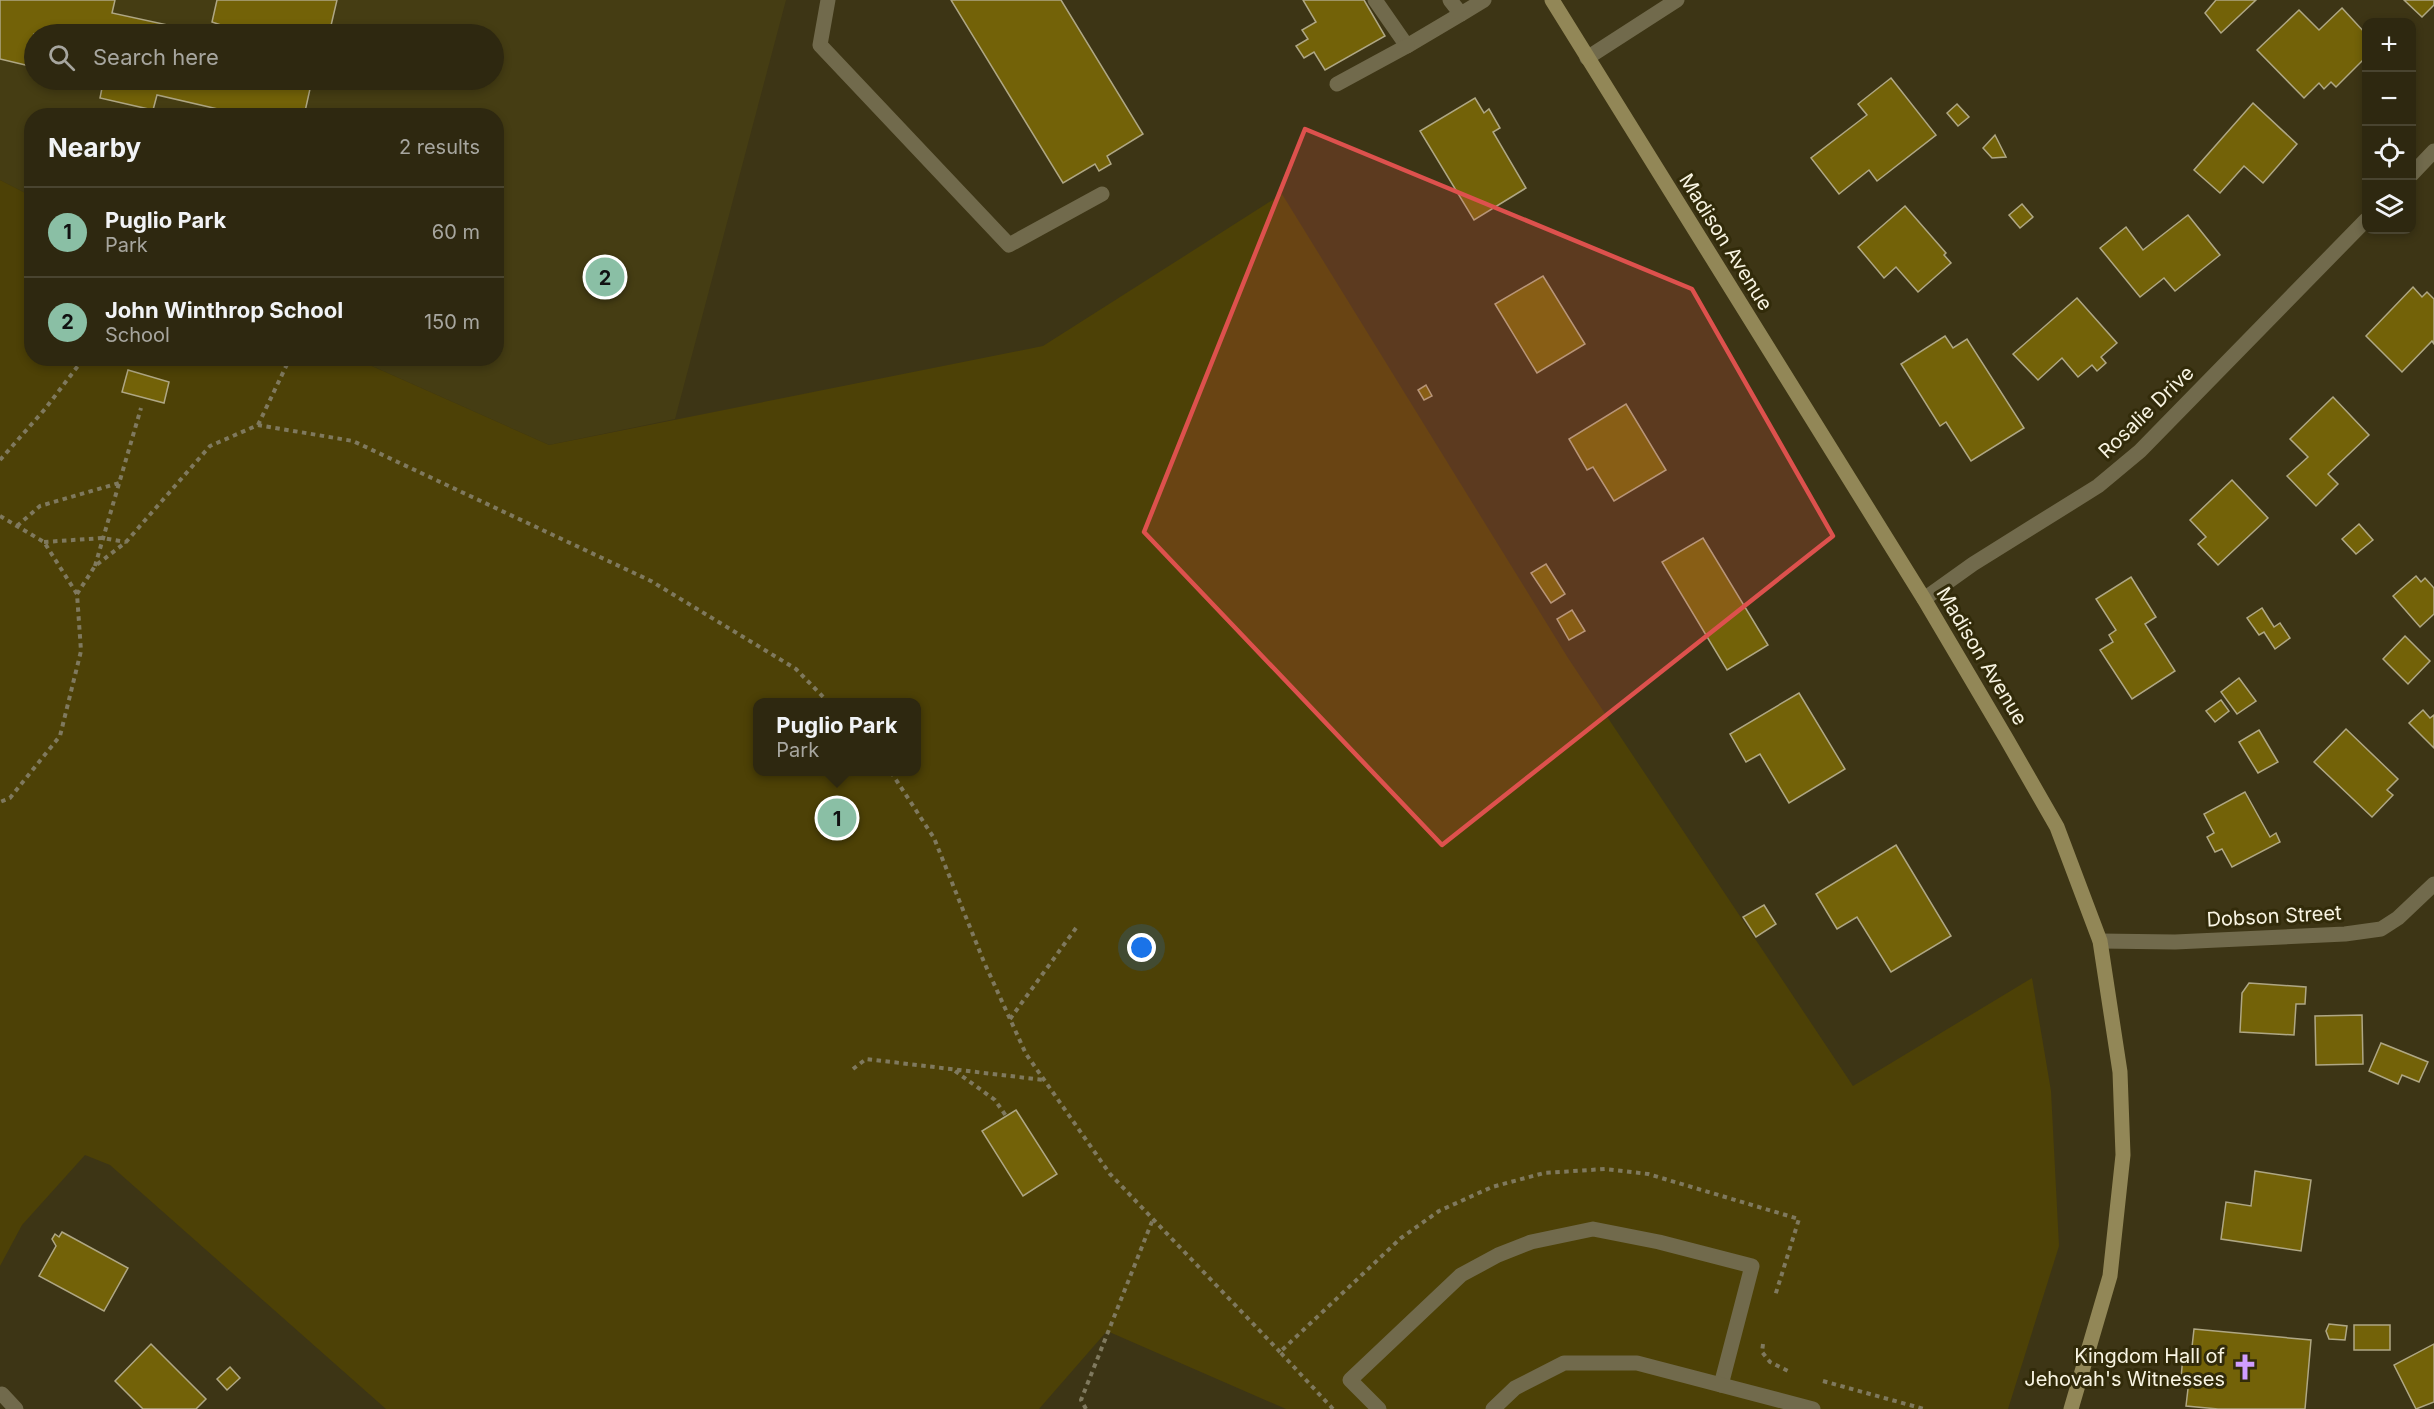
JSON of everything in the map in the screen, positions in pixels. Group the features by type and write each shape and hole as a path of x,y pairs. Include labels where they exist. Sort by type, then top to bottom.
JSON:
{"main road":[{"name":"Madison Avenue","path":"1552,0 1924,598 2057,827 2100,941 2120,1072 2123,1155 2110,1276 2071,1409"}],"street":[{"path":"828,0 820,45 1009,245 1102,194"},
{"path":"1375,0 1407,46"},
{"path":"1450,0 1461,14"},
{"path":"1337,84 1484,0"},
{"path":"1587,58 1677,0"},
{"path":"2416,170 2434,151"},
{"name":"Rosalie Drive","path":"1924,598 1973,564 2098,486 2140,451 2362,225"},
{"name":"Dobson Street","path":"2100,941 2175,942 2345,934 2380,929 2398,918 2434,885"},
{"path":"1379,1409 1350,1380 1461,1275 1498,1255 1531,1242 1593,1229 1659,1242 1752,1266 1721,1385"},
{"path":"1493,1409 1515,1388 1564,1363 1637,1363 1813,1409"},
{"path":"2,1394 16,1409"}],"path":[{"path":"0,460 45,409 78,366"},
{"path":"258,425 286,366"},
{"path":"77,594 95,566 141,408"},
{"path":"95,566 126,542 210,446 258,425 353,441 651,581 796,669 824,698"},
{"path":"17,526 40,506 119,482"},
{"path":"0,516 44,542 77,594 81,651 60,736 10,798 0,802"},
{"path":"44,542 103,538 126,542"},
{"path":"894,776 934,838 1010,1019 1026,1054 1044,1080 1110,1174 1333,1409"},
{"path":"1010,1019 1077,928"},
{"path":"853,1069 866,1059 1044,1080"},
{"path":"953,1069 995,1100 1006,1116"},
{"path":"1280,1352 1401,1238 1438,1211 1492,1186 1544,1173 1605,1169 1648,1174 1799,1219 1773,1303"},
{"path":"1086,1409 1081,1400 1153,1219"},
{"path":"1764,1335 1762,1352 1770,1362 1801,1375"},
{"path":"1812,1378 1924,1409"}],"highlighted area":[{"path":"1305,129 1692,289 1833,536 1442,845 1144,532"}],"shaded area":[{"path":"0,0 786,0 675,419 549,445 372,366 504,366 504,108 24,108 24,192 0,180"},
{"path":"0,180 24,192 24,366 372,366 549,445 1043,346 1282,194 1568,658 1853,1086 2032,978 2051,1091 2059,1246 2008,1409 1286,1409 1107,1331 1039,1409 386,1409 110,1165 85,1155 22,1225 0,1266"}],"building":[{"path":"0,0 115,0 112,13 163,24 24,24 24,65 0,59"},
{"path":"217,0 337,0 331,24 218,24 212,22"},
{"path":"951,0 1061,0 1143,134 1107,156 1111,164 1099,171 1095,164 1063,183"},
{"path":"1303,0 1364,0 1385,36 1325,70 1314,52 1304,58 1296,46 1308,39 1302,30 1316,22"},
{"path":"2216,0 2256,0 2221,33 2205,13"},
{"path":"2404,0 2434,0 2434,5 2422,17"},
{"path":"2342,8 2362,30 2362,61 2336,87 2331,82 2324,89 2319,83 2304,98 2257,50 2299,10 2319,30"},
{"path":"1891,78 1936,135 1877,181 1869,170 1839,194 1811,158 1867,115 1858,104"},
{"path":"102,90 310,90 306,108 213,108 157,95 154,108 144,108 100,98"},
{"path":"1475,98 1484,113 1489,109 1500,128 1493,132 1526,188 1474,220 1420,131"},
{"path":"2253,103 2297,144 2263,183 2244,166 2220,193 2194,170"},
{"path":"1957,104 1969,117 1958,126 1947,113"},
{"path":"1995,135 2006,157 1992,158 1983,148"},
{"path":"2022,204 2033,217 2020,228 2009,215"},
{"path":"1905,206 1946,253 1944,255 1951,263 1918,292 1896,267 1884,278 1858,247"},
{"path":"2188,215 2220,255 2175,291 2164,278 2140,297 2100,248 2126,227 2143,250"},
{"path":"1543,276 1585,344 1537,373 1495,304"},
{"path":"2413,287 2422,297 2427,292 2434,299 2434,344 2432,341 2402,372 2366,336"},
{"path":"2077,298 2117,343 2101,357 2106,363 2097,371 2092,365 2078,377 2062,358 2038,380 2013,354"},
{"path":"1945,336 1953,348 1967,339 2024,428 1971,461 1946,422 1940,426 1901,364"},
{"path":"128,370 169,382 164,403 122,392"},
{"path":"1426,385 1432,396 1424,400 1418,390"},
{"path":"2333,397 2369,435 2328,474 2338,484 2316,506 2287,476 2308,457 2290,439"},
{"path":"1626,404 1666,470 1614,501 1593,467 1587,470 1569,439"},
{"path":"2232,480 2268,518 2218,565 2198,544 2206,537 2190,520"},
{"path":"2359,524 2373,540 2356,554 2342,539"},
{"path":"1703,538 1768,645 1727,670 1662,562"},
{"path":"1546,564 1565,594 1551,603 1531,573"},
{"path":"2416,576 2421,582 2425,578 2434,588 2434,614 2420,627 2393,596"},
{"path":"2131,577 2156,617 2145,624 2175,671 2132,699 2100,650 2113,642 2109,635 2116,630 2096,599"},
{"path":"2262,608 2274,627 2280,623 2290,638 2275,649 2264,632 2259,635 2247,618"},
{"path":"1572,610 1585,631 1569,640 1557,619"},
{"path":"2405,636 2430,661 2408,684 2383,659"},
{"path":"2239,678 2256,701 2237,714 2221,692"},
{"path":"1799,693 1845,769 1789,803 1760,754 1746,762 1730,734"},
{"path":"2221,700 2229,711 2215,722 2206,711"},
{"path":"2423,710 2430,718 2434,715 2434,748 2409,723"},
{"path":"2346,729 2398,779 2387,790 2393,795 2372,817 2314,762"},
{"path":"2259,730 2278,762 2258,773 2239,742"},
{"path":"2245,792 2270,837 2276,833 2280,842 2232,867 2222,849 2215,852 2207,837 2214,833 2204,814"},
{"path":"1896,845 1951,936 1891,972 1857,917 1837,929 1816,894"},
{"path":"1764,905 1776,924 1756,937 1743,917"},
{"path":"2249,983 2306,987 2305,1004 2296,1004 2294,1035 2240,1032 2242,993"},
{"path":"2362,1015 2363,1064 2316,1065 2315,1016"},
{"path":"2381,1043 2428,1062 2419,1082 2402,1075 2398,1084 2369,1071"},
{"path":"1016,1110 1057,1174 1023,1196 982,1131"},
{"path":"2255,1171 2311,1180 2301,1251 2221,1239 2226,1202 2251,1206"},
{"path":"62,1232 128,1268 104,1311 39,1276 56,1246 52,1239 55,1234 59,1237"},
{"path":"2329,1324 2347,1326 2345,1340 2329,1339 2326,1331"},
{"path":"2354,1325 2390,1325 2390,1350 2354,1350"},
{"name":"Kingdom Hall of Jehovah's Witnesses","path":"2194,1329 2311,1340 2305,1409 2218,1409 2186,1406 2189,1380 2181,1379 2183,1355 2191,1356"},
{"path":"151,1344 206,1399 196,1409 143,1409 115,1381"},
{"path":"2434,1344 2434,1402 2416,1409 2394,1365"},
{"path":"230,1367 240,1378 227,1390 217,1379"}],"place":[{"name":"John Winthrop School","path":"605,277"},
{"name":"Puglio Park","path":"837,818"},
{"name":"Kingdom Hall of Jehovah's Witnesses","path":"2245,1367"}]}
